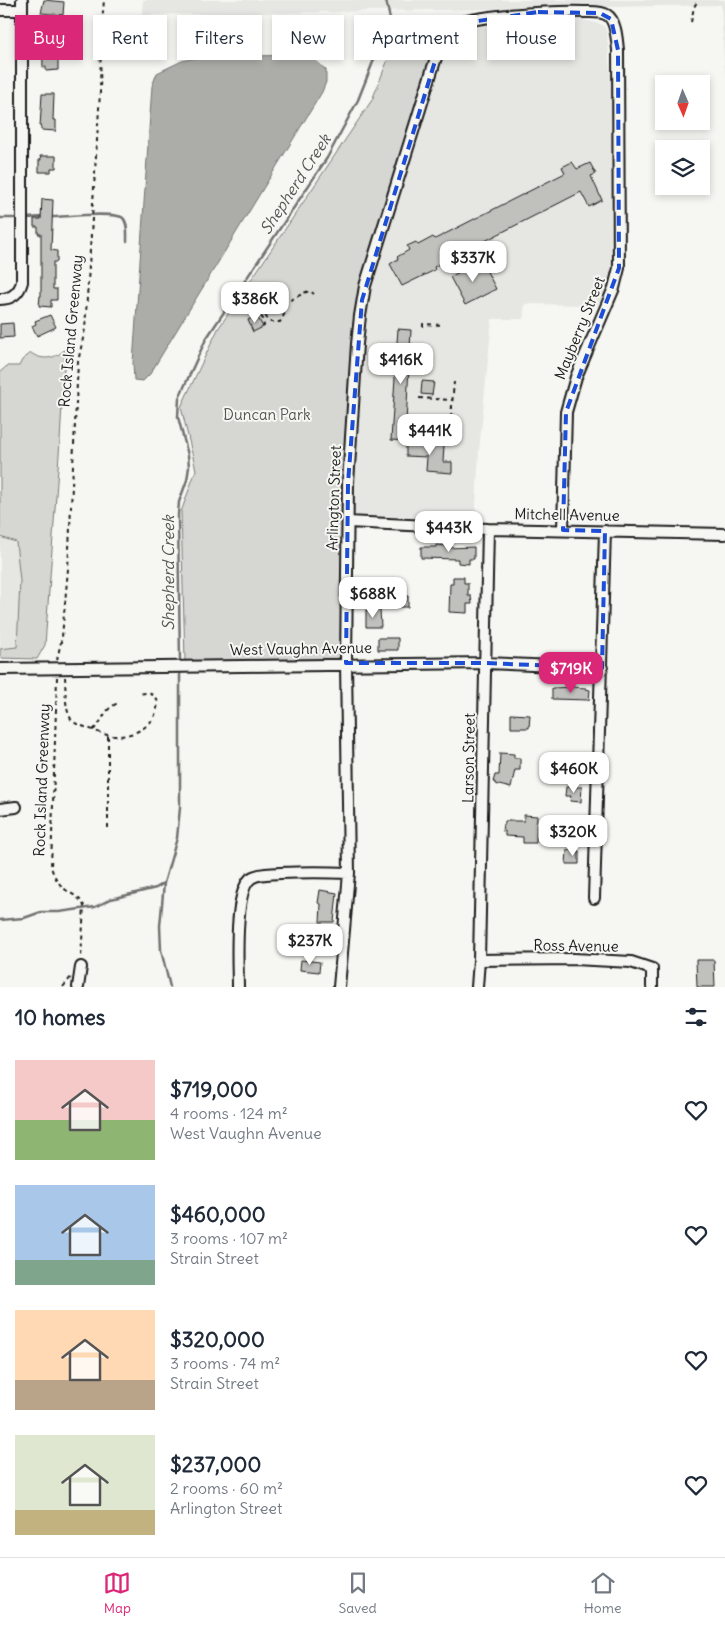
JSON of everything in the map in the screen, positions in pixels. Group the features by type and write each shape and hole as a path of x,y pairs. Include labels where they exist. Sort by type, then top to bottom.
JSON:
{"street":[{"path":"0,10 22,5 22,282 17,293 7,299 0,300"},
{"name":"Arlington Street","path":"339,987 348,872 346,663 350,443 362,300 439,48 451,25 466,20 538,12 600,13 607,15 611,19"},
{"name":"Mayberry Street","path":"563,530 566,412 576,376 614,288 619,268 618,50 616,31 611,19"},
{"name":"Mitchell Avenue","path":"348,522 488,529 725,534"},
{"name":"Larson Street","path":"477,987 488,529"},
{"path":"594,898 602,668 604,531"},
{"name":"West Vaughn Avenue","path":"0,669 346,663 486,663 602,668"},
{"path":"0,809 16,807"},
{"path":"238,987 239,906 247,882 252,877 263,874 348,872"},
{"name":"Ross Avenue","path":"479,960 574,959 631,962 652,969 652,987"},
{"path":"78,987 81,967"}],"path":[{"name":"Rock Island Greenway","path":"57,663 65,616 78,362 84,328 104,0"},
{"path":"691,22 694,7 698,0"},
{"path":"272,305 264,289 275,282 285,302"},
{"path":"260,328 264,326 264,313 270,304 281,305 308,292 314,294"},
{"path":"255,317 260,315 269,322 280,322 285,313 281,305"},
{"path":"423,327 423,324 443,325"},
{"path":"451,417 454,382"},
{"path":"419,398 452,400"},
{"name":"Rock Island Greenway","path":"57,673 51,867 57,881 80,900 84,906 81,967"},
{"path":"65,674 67,704 71,719 108,735 130,734 142,729 150,722 156,711 157,699 151,694 140,694"},
{"path":"94,730 107,709 118,703"},
{"path":"108,735 108,828"},
{"path":"62,987 81,967"}],"highlighted area":[{"path":"538,12 600,13 611,19 618,50 619,268 566,412 563,530 605,531 602,668 486,663 346,663 348,483 362,300 439,48 451,25"}],"shaded area":[{"path":"143,0 725,0 725,76 721,5 142,15"},
{"path":"575,18 603,25 607,32 612,95 617,259 610,287 597,305 525,304 523,319 492,319 479,451 475,523 363,519 355,516 352,498 365,308 376,265 441,60 477,60 477,27 487,26 487,60 575,60"},
{"path":"262,56 272,56 272,60 315,60 326,70 326,82 322,92 150,374 143,381 134,380 133,363 152,86 157,73 186,60 262,60"},
{"path":"0,537 16,542 20,581 17,647 0,649"}],"green space":[{"name":"Duncan Park","path":"388,60 429,60 359,298 341,655 337,659 331,660 185,661 181,512 196,470 181,407 218,329 372,100"},
{"path":"65,349 45,645 37,659 0,658 0,649 17,647 20,581 16,542 0,537 0,372 7,366 19,366 22,360 31,353 35,356 49,358"}],"building":[{"path":"44,0 64,2 63,15 41,13"},
{"path":"43,60 58,60 58,70 46,71 46,67 43,67"},
{"path":"42,94 54,94 53,120 56,120 56,131 41,130"},
{"path":"40,156 56,156 56,168 51,168 51,172 39,172"},
{"path":"572,162 577,169 590,163 596,174 591,176 602,200 589,207 581,192 434,267 435,270 402,286 390,264 409,250 407,246 416,242 418,245 433,237 435,239 565,173 562,167"},
{"path":"42,199 53,200 51,250 57,251 57,262 53,262 53,289 57,289 57,300 51,300 51,307 39,306 41,296 41,234 38,234 38,227 34,227 34,219 41,219"},
{"path":"481,260 496,289 465,305 450,277"},
{"path":"50,315 56,327 37,336 32,326 36,324 35,321"},
{"path":"257,316 263,327 253,332 248,320"},
{"path":"13,323 14,337 0,338 0,324"},
{"path":"398,329 411,330 405,441 391,440 396,362 388,362 389,355 396,356"},
{"path":"422,381 434,382 432,395 421,394"},
{"path":"406,443 444,445 443,462 452,462 452,473 426,471 427,457 406,456"},
{"path":"436,545 447,546 447,548 474,547 474,559 469,559 469,564 458,563 458,559 421,558 421,547 436,547"},
{"path":"453,577 464,577 464,583 468,583 468,596 471,596 472,604 467,604 467,613 449,612 450,584 453,584"},
{"path":"384,596 408,596 408,607 384,607"},
{"path":"366,610 380,610 381,627 366,627"},
{"path":"378,638 398,638 398,650 378,650"},
{"path":"572,687 590,690 589,700 552,699 552,688"},
{"path":"511,714 530,715 529,728 511,728"},
{"path":"500,753 514,754 514,758 520,758 520,770 515,770 511,788 493,782 495,775 499,775"},
{"path":"566,787 582,787 581,802 570,801 571,796 565,796"},
{"path":"524,815 537,816 536,843 523,843 523,837 505,836 505,831 502,831 505,821 524,821"},
{"path":"567,850 579,851 579,864 566,864"},
{"path":"320,890 337,893 334,922 320,922 321,904 318,903"},
{"path":"301,960 320,962 319,972 300,970"},
{"path":"696,960 714,960 715,987 697,987"}],"waterway":[{"name":"Shepherd Creek","path":"180,663 178,515 179,502 187,480 189,467 188,455 178,417 179,398 206,339 327,158 358,100 390,19 386,0"},
{"path":"51,217 118,216 123,218 126,223 127,241"},
{"path":"27,218 43,217"},
{"path":"0,218 14,218"},
{"name":"Shepherd Creek","path":"170,987 161,950 160,926 164,883 177,838 180,808 180,669"},
{"name":"Shepherd Creek","path":"0,920 24,918 41,912 59,912 95,907 111,899 156,888 164,883"}]}
